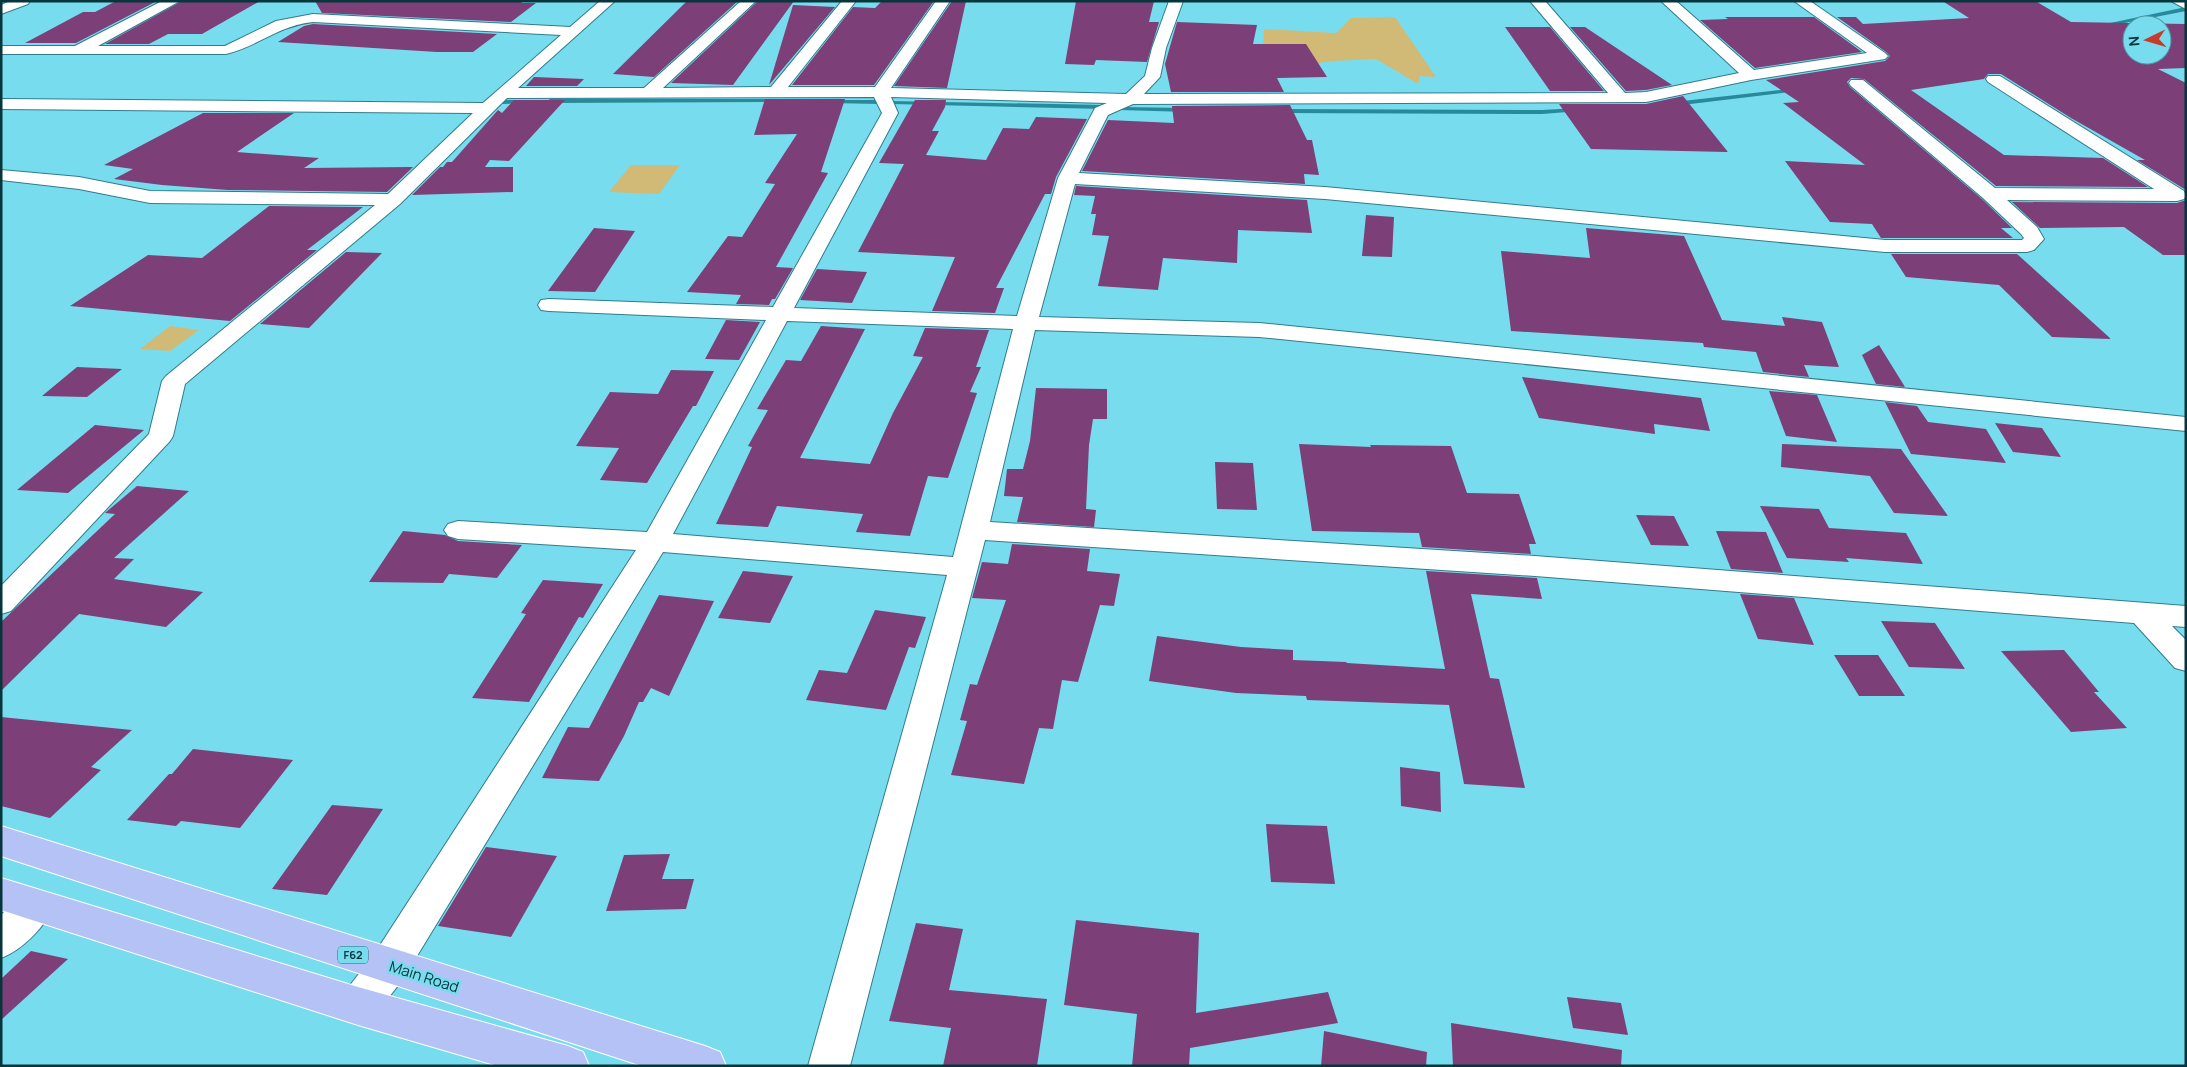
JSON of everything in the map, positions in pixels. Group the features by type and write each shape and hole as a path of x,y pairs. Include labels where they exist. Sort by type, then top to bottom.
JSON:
{"main road":[{"name":"Main Road","path":"1,841 705,1066"},
{"path":"19,899 358,1006 568,1066"}],"street":[{"path":"1,10 23,1"},
{"path":"76,51 173,1"},
{"path":"1,604 161,436 174,381 393,200 503,93 608,1"},
{"path":"650,92 749,1"},
{"path":"776,92 849,1"},
{"path":"880,92 944,1"},
{"path":"829,1066 964,568 1026,323 1067,178 1101,112 1130,100 1152,77 1176,1"},
{"path":"1538,1 1621,98"},
{"path":"1668,1 1751,75"},
{"path":"503,93 880,92 1130,100 1621,98 1646,97 1751,75 1880,56 1802,1"},
{"path":"2178,1 2186,6"},
{"path":"1,50 226,50 241,46 293,20 313,18 572,31"},
{"path":"1994,80 2181,195"},
{"path":"1067,178 1325,193 1885,246 2027,246 2034,240 2030,231 1990,194 1857,83"},
{"path":"358,1006 389,966 655,542 890,113 880,92"},
{"path":"1,104 488,108"},
{"path":"1,176 79,183 150,197 393,200"},
{"path":"1990,194 2181,195"},
{"path":"548,305 1259,330 2186,424"},
{"path":"458,530 655,542 964,568"},
{"path":"974,530 1535,566 2186,617"},
{"path":"2143,614 2186,660"},
{"path":"1,941 19,899"}],"shaded area":[{"path":"1395,17 1436,77 1420,76 1418,84 1376,59 1318,63 1314,67 1263,48 1264,29 1336,33 1351,18"},
{"path":"631,165 680,165 659,194 609,192"},
{"path":"170,326 199,330 170,351 140,349"}],"building":[{"path":"116,1 157,1 76,43 25,43 83,12 95,12"},
{"path":"182,1 260,1 202,34 168,34 149,44 105,44"},
{"path":"315,1 523,1 521,3 536,3 511,22 322,13"},
{"path":"687,1 738,1 654,77 613,74"},
{"path":"758,1 794,1 733,85 671,83"},
{"path":"882,1 934,1 874,85 792,85 853,7 875,8"},
{"path":"952,1 966,1 947,88 894,86"},
{"path":"1076,1 1154,1 1149,22 1159,22 1147,62 1096,60 1094,65 1065,64"},
{"path":"1944,2 2037,2 2071,22 2122,23 2122,65 2172,65 2172,24 2186,24 2186,68 2158,69 2186,83 2186,190 2137,160 2145,160 2071,118 2001,74 1988,74 1984,79 1911,90 2004,155 2103,158 2148,187 1996,186 1864,79 1851,78 1847,82 1850,87 1982,199 2012,228 2001,228 2013,238 1881,238 1872,224 1830,222 1785,161 1865,165 1783,103 1799,102 1766,80 1885,61 1890,56 1886,52 1837,17 1856,17 1863,24 1969,18"},
{"path":"793,5 835,7 769,85"},
{"path":"1725,17 1814,17 1862,52 1755,68 1700,20 1728,19"},
{"path":"1177,22 1257,25 1253,44 1306,44 1327,77 1277,78 1284,92 1171,92 1165,64"},
{"path":"313,24 497,34 473,52 437,52 278,42 304,26"},
{"path":"1505,27 1550,27 1604,91 1550,91"},
{"path":"1570,27 1585,27 1672,85 1646,90 1626,91"},
{"path":"534,77 584,79 577,86 526,86"},
{"path":"1683,96 1728,152 1591,149 1559,104 1646,104"},
{"path":"765,99 845,99 821,172 828,173 776,267 793,268 775,299 772,299 769,305 736,304 741,295 687,292 728,236 742,237 775,184 765,183 797,134 754,135"},
{"path":"514,100 565,100 509,161 490,160 485,167 513,167 513,192 412,195 440,167 443,167 447,162 452,162 498,110 502,113"},
{"path":"915,100 946,100 945,107 932,131 939,131 926,155 986,160 1003,128 1029,129 1036,117 1087,119 1056,177 1051,194 1045,194 996,288 1004,288 995,313 932,311 955,257 858,252 904,164 879,163"},
{"path":"1290,105 1307,140 1312,140 1319,175 1304,174 1305,184 1082,171 1108,120 1174,123 1172,106"},
{"path":"203,113 294,113 237,152 319,158 304,168 413,167 387,192 228,190 162,185 114,179 133,169 104,165"},
{"path":"1076,186 1307,200 1312,233 1238,230 1237,263 1163,258 1158,290 1098,286 1109,236 1092,235 1096,214 1091,214 1095,196 1074,195"},
{"path":"2186,200 2186,255 2163,255 2124,227 2040,228 2012,202 2177,203"},
{"path":"269,206 363,207 307,250 317,250 230,321 70,306 148,255 202,258"},
{"path":"1366,215 1394,217 1392,257 1362,256"},
{"path":"594,228 635,231 595,292 548,291"},
{"path":"1586,228 1684,236 1722,320 1785,326 1782,317 1822,322 1839,367 1804,365 1809,377 1763,372 1756,352 1704,347 1703,343 1511,331 1501,251 1590,258"},
{"path":"346,252 382,253 309,328 260,324"},
{"path":"1891,254 2017,254 2111,339 2052,337 1999,285 1906,277"},
{"path":"817,269 867,272 852,303 800,300"},
{"path":"726,320 760,322 739,360 705,359"},
{"path":"821,326 865,329 800,458 870,464 893,413 923,357 913,356 925,328 989,330 976,367 981,367 970,392 977,393 948,478 928,476 910,536 856,532 863,514 777,506 768,527 716,524 752,447 748,446 768,410 757,409 786,360 801,361"},
{"path":"1879,345 1905,387 1876,384 1862,355"},
{"path":"77,367 122,369 87,397 42,396"},
{"path":"671,370 714,371 696,406 693,406 647,483 600,480 619,448 576,446 610,392 658,394"},
{"path":"1522,377 1701,398 1710,431 1654,424 1655,434 1539,418"},
{"path":"1036,388 1107,389 1107,419 1093,419 1089,445 1086,509 1096,510 1094,527 1017,522 1023,497 1004,496 1007,469 1023,469 1030,441"},
{"path":"1769,391 1817,395 1837,442 1786,436"},
{"path":"1885,402 1917,406 1928,422 1986,429 2006,463 1911,454"},
{"path":"1995,423 2042,428 2061,457 2013,452"},
{"path":"95,425 144,430 68,493 17,490"},
{"path":"1299,444 1371,447 1370,445 1451,446 1467,493 1519,494 1536,544 1529,544 1531,554 1422,547 1419,533 1312,531"},
{"path":"1782,444 1901,449 1948,516 1894,513 1870,476 1781,467"},
{"path":"1215,462 1253,463 1257,510 1217,509"},
{"path":"137,486 189,491 114,558 134,559 114,579 203,592 166,627 79,614 1,691 1,622 115,514 105,513"},
{"path":"1760,506 1819,509 1829,528 1906,533 1923,564 1846,558 1849,562 1787,558"},
{"path":"1636,515 1674,516 1689,546 1651,545"},
{"path":"403,531 445,535 458,541 522,545 497,578 449,574 443,583 369,582"},
{"path":"1716,531 1766,532 1783,573 1731,569"},
{"path":"1012,544 1090,549 1087,571 1120,574 1114,606 1100,605 1078,682 1062,680 1053,729 1039,728 1024,784 951,775 967,721 960,720 970,684 977,685 1006,600 972,598 982,562 1008,564"},
{"path":"743,571 793,576 770,623 718,618"},
{"path":"1426,571 1537,578 1542,599 1471,594 1490,678 1499,679 1525,788 1464,784 1449,705 1307,700 1306,696 1236,693 1149,681 1157,636 1241,647 1293,650 1293,660 1445,669"},
{"path":"543,580 603,584 583,618 579,617 529,702 472,698 526,614 521,613"},
{"path":"1740,594 1794,598 1814,645 1758,639"},
{"path":"659,595 714,601 669,696 651,688 643,702 639,702 624,736 599,781 542,778 568,727 589,728"},
{"path":"875,610 926,617 915,648 909,647 886,710 806,700 819,670 847,673"},
{"path":"1881,621 1935,623 1965,669 1909,667"},
{"path":"2064,650 2099,692 2094,692 2127,728 2071,732 2001,651"},
{"path":"1834,655 1878,655 1905,696 1859,696"},
{"path":"1,717 132,730 91,767 101,770 50,818 1,806"},
{"path":"193,749 293,760 240,828 181,821 176,826 127,820 169,774 172,774"},
{"path":"1400,767 1440,772 1441,812 1401,806"},
{"path":"332,805 383,809 327,895 272,889"},
{"path":"1266,824 1327,826 1335,884 1271,882"},
{"path":"486,847 557,856 511,937 438,926"},
{"path":"670,854 662,879 694,879 686,909 606,911 624,855"},
{"path":"1076,920 1199,933 1196,1013 1328,992 1338,1023 1190,1048 1189,1066 1132,1066 1137,1014 1064,1005"},
{"path":"916,923 963,929 949,990 1047,999 1037,1066 943,1066 951,1028 889,1021"},
{"path":"31,951 68,959 1,1020 1,979"},
{"path":"1567,997 1621,1003 1628,1035 1573,1028"},
{"path":"1451,1023 1622,1050 1621,1066 1453,1066"},
{"path":"1324,1031 1427,1052 1426,1066 1321,1066"}],"waterway":[{"path":"2099,26 2186,9"},
{"path":"1674,104 1797,90"},
{"path":"550,101 779,101"},
{"path":"830,101 880,102"},
{"path":"501,102 527,102"},
{"path":"892,102 1105,107"},
{"path":"1120,108 1188,110"},
{"path":"1279,111 1542,112 1578,110"}]}
